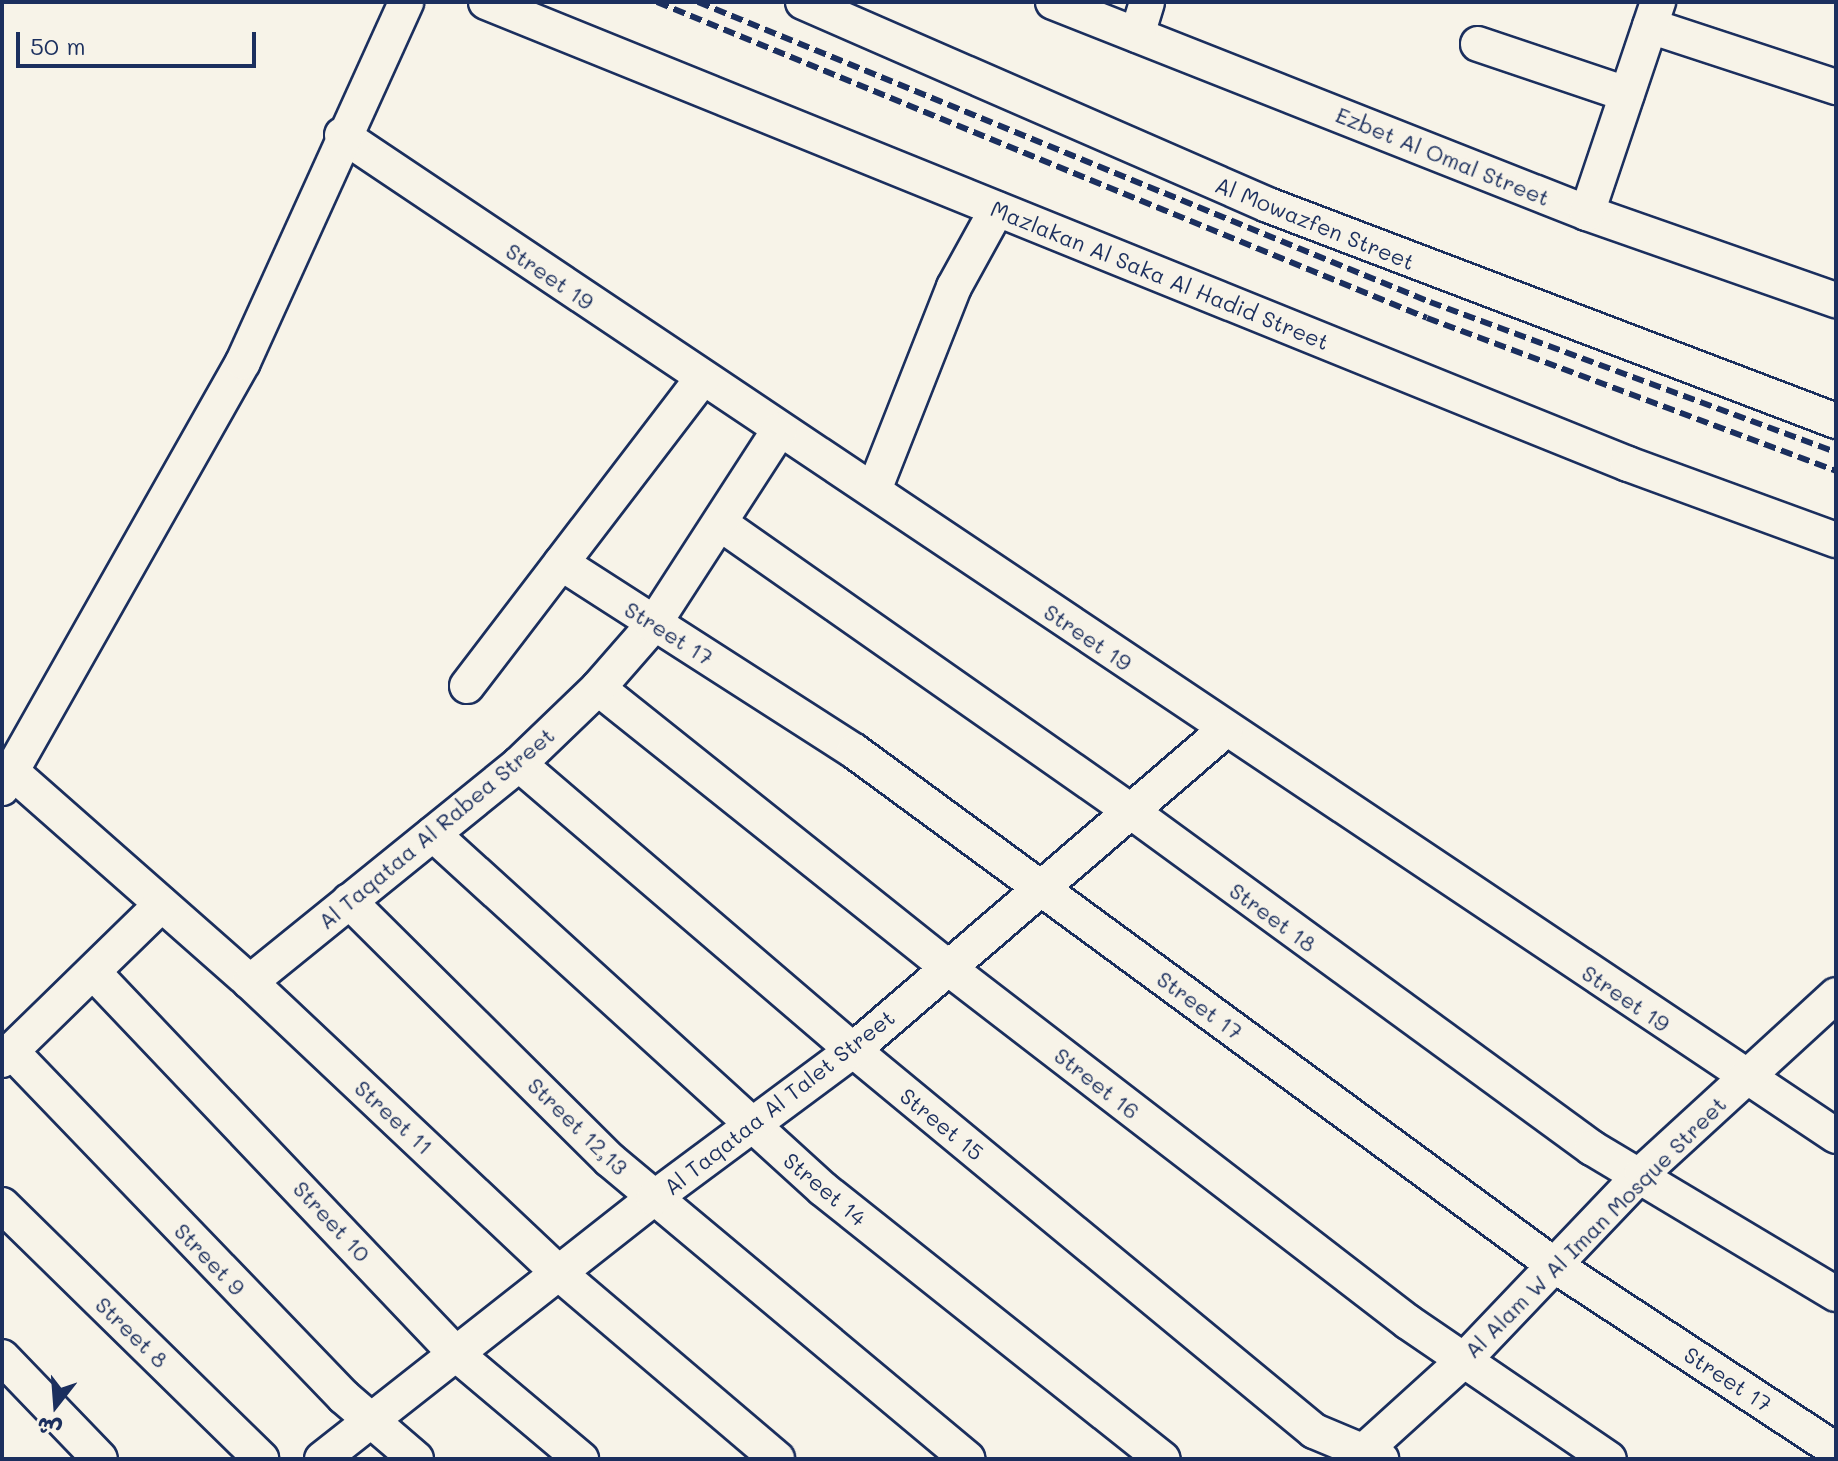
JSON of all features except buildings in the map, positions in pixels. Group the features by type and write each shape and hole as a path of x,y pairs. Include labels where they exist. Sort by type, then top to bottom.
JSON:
{"street":[{"path":"7,780 243,362 342,135 406,2"},
{"name":"Mazlakan Al Saka Al Hadid Street","path":"486,2 1628,464 1836,540"},
{"name":"Al Mowazfen Street","path":"803,2 1268,205 1836,421"},
{"name":"Ezbet Al Omal Street","path":"1053,2 1587,213 1836,300"},
{"path":"1137,35 1147,2"},
{"path":"1587,213 1654,14 1836,87"},
{"path":"1478,44 1627,94"},
{"name":"Street 19","path":"342,135 702,379 874,490 1225,730 1836,1136"},
{"path":"874,490 954,287 997,209"},
{"path":"467,686 702,379"},
{"name":"Al Taqataa Al Rabea Street","path":"250,982 519,764 598,688 653,625 779,430"},
{"name":"Street 18","path":"721,524 1132,812 1592,1148 1642,1173 1836,1294"},
{"name":"Street 17","path":"561,563 653,625 854,751 1554,1265 1836,1450"},
{"name":"Street 16","path":"598,688 947,967 1464,1360 1609,1459"},
{"name":"Al Taqataa Al Talet Street","path":"322,1459 654,1198 853,1050 1225,730"},
{"name":"Street 15","path":"519,764 853,1050 1314,1431 1367,1456"},
{"name":"Street 11","path":"7,780 162,904 250,982 560,1274 777,1459"},
{"name":"Street 14","path":"433,834 823,1189 1163,1459"},
{"name":"Street 12,13","path":"349,901 654,1198 967,1459"},
{"path":"6,1056 162,904"},
{"name":"Street 10","path":"93,972 455,1353 581,1459"},
{"name":"Al Alam W Al Iman Mosque Street","path":"1367,1456 1464,1360 1642,1173 1836,995"},
{"name":"Street 9","path":"6,1056 344,1397 416,1459"},
{"name":"Street 8","path":"2,1205 261,1459"},
{"path":"2,1357 100,1459"}],"railway":[{"path":"657,2 1427,318 1836,471"},
{"path":"698,2 1430,302 1836,452"}]}
